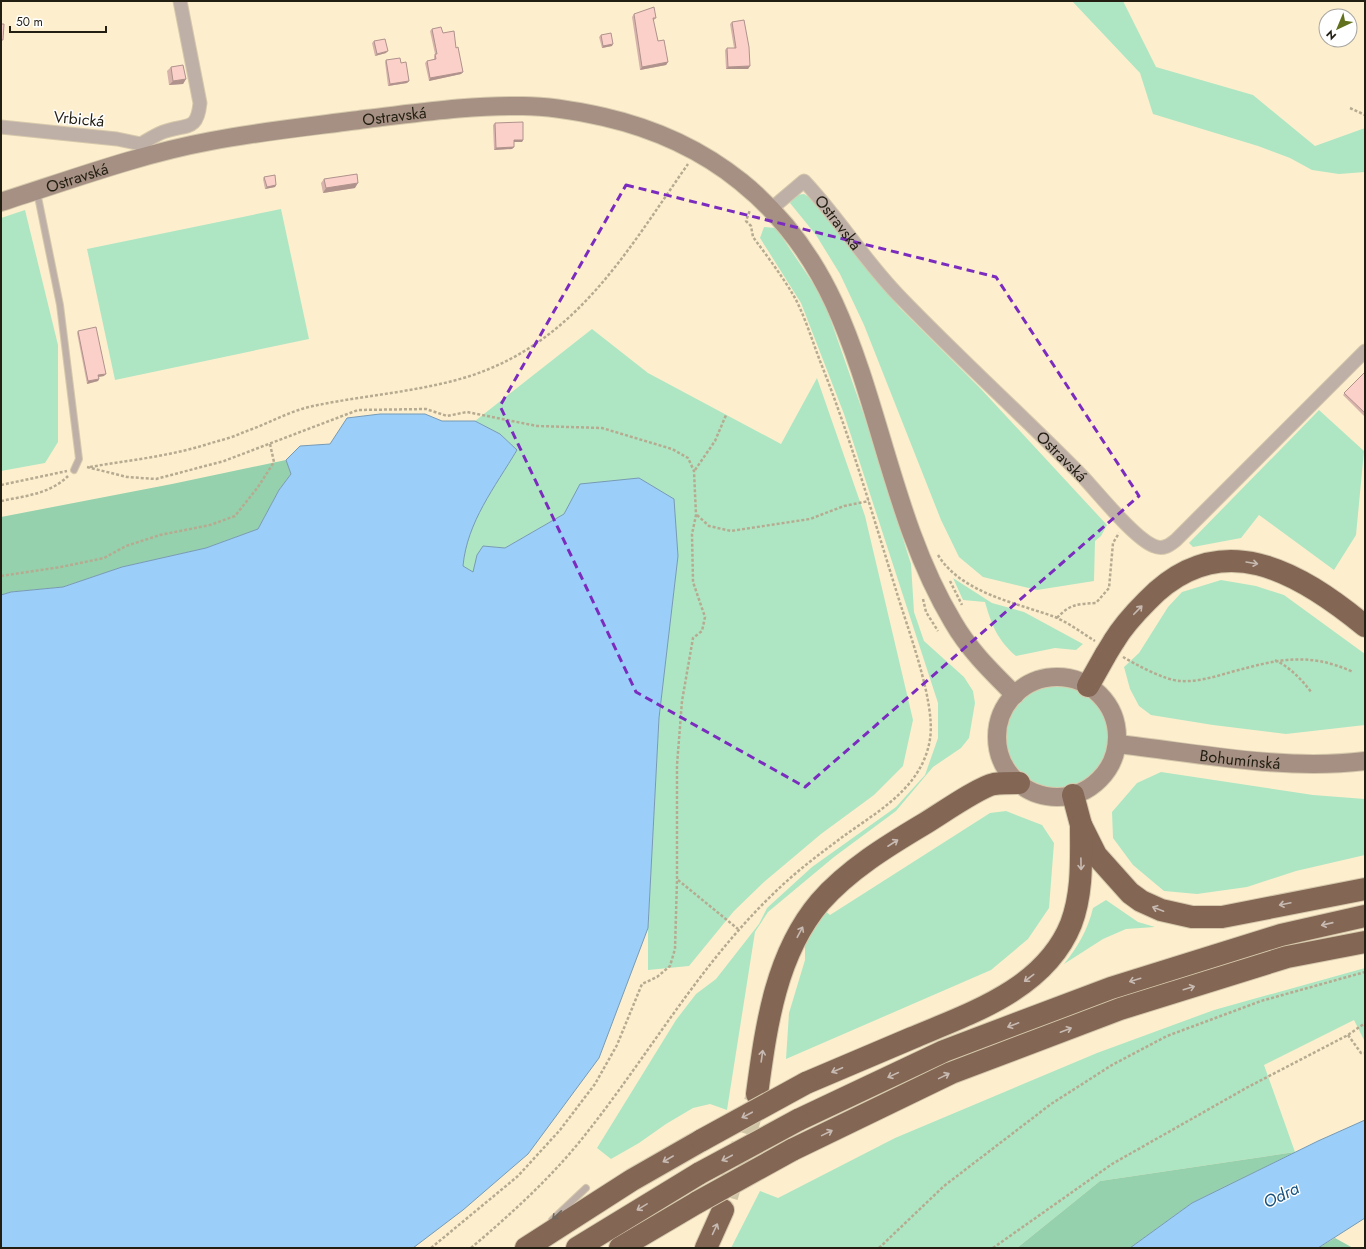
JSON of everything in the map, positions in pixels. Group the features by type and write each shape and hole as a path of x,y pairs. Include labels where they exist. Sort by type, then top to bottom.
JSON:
{"highway":[{"path":"1088,686 1121,629 1135,613 1171,580 1198,567 1225,561 1257,563 1294,576 1326,595 1365,626"},
{"path":"757,1094 764,1038 779,980 800,931 820,903 845,878 898,840 993,784 1018,783"},
{"path":"1073,795 1081,825 1096,855 1130,893 1147,905 1175,914 1202,918 1222,917 1365,889"},
{"path":"526,1248 625,1184 806,1083 962,1016 1013,990 1037,972 1060,946 1075,911 1081,872 1081,825"},
{"path":"577,1248 700,1173 798,1120 944,1051 1111,988 1280,935 1365,916"},
{"path":"620,1248 698,1202 792,1150 951,1073 1120,1009 1287,957 1365,942"},
{"path":"706,1248 723,1210"}],"main road":[{"name":"Ostravská","path":"1,202 36,191 143,151 286,129 450,109 524,106 560,109 592,115 657,132 724,168 742,181 771,209 807,255 833,302 846,333 910,528 937,593 954,624 972,651 1015,695"},
{"path":"1046,678 1063,678 1088,686 1097,693 1111,711 1115,722 1117,744 1112,761 1103,776 1089,788 1073,795 1057,797 1040,795 1018,783 1004,766 999,750 997,734 1002,713 1015,695 1029,684 1046,678"},
{"name":"Bohumínská","path":"1117,744 1189,752 1235,760 1306,765 1365,761"}],"street":[{"path":"143,151 163,132 192,125 199,116 200,103 180,1"},
{"name":"Vrbická","path":"1,127 117,139 143,151"},
{"name":"Ostravská","path":"771,209 804,181 825,204 901,299 1083,478 1126,523 1153,546 1160,548 1170,545 1365,351"}],"lane":[{"path":"36,191 60,305 79,459 74,470"},
{"path":"521,1248 586,1188"}],"path":[{"path":"1350,108 1365,115"},
{"path":"1,485 208,444 245,432 281,416 312,406 406,390 468,376 516,357 557,328 589,299 612,272 689,162"},
{"path":"472,1248 564,1161 588,1132 673,1014 738,929 784,883 813,858 870,818 900,794 913,780 925,757 930,739 931,722 928,702 869,500 841,413 796,300 753,237 751,226"},
{"path":"87,467 127,477 156,479 224,462 358,410 426,409 447,416 467,412 537,426 602,428 672,449 688,458 694,470 696,515 692,534 693,582 706,616 702,631 693,638 682,701 677,765 677,880 674,949 670,966 657,977 642,984 616,1045 595,1084 560,1130 518,1176 430,1248"},
{"path":"694,470 715,442 726,415"},
{"path":"1,576 61,567 104,558 126,546 160,535 210,525 235,516 258,487 274,462 270,444"},
{"path":"1,501 40,493 60,484 74,470"},
{"path":"696,515 708,526 731,531 810,519 844,506 869,500"},
{"path":"1057,618 1066,609 1078,604 1096,603 1109,588 1113,543 1126,523"},
{"path":"937,553 941,560 964,581 992,596 1057,618 1091,638"},
{"path":"1129,661 1141,668 1178,681 1202,680 1275,660 1307,659 1337,665 1353,672"},
{"path":"1275,660 1288,667 1302,679 1312,693"},
{"path":"677,880 738,929"},
{"path":"879,1248 944,1186 1051,1104 1112,1065 1167,1036 1261,1001 1365,972"},
{"path":"993,1248 1112,1164 1248,1087 1348,1035 1365,1023"},
{"path":"1348,1035 1361,1053 1365,1053"}],"highlighted area":[{"path":"626,185 996,277 1139,496 805,787 636,692 500,406"}],"green space":[{"path":"1072,1 1123,1 1156,67 1253,95 1315,146 1365,128 1365,172 1339,174 1312,170 1290,158 1258,146 1153,114 1140,73"},
{"path":"804,194 814,200 844,241 899,307 981,389 1107,525 1101,536 1095,541 1094,581 1037,590 983,577 959,557 941,520 864,325 840,274 816,235 790,203 796,195"},
{"path":"281,209 309,339 115,380 87,249"},
{"path":"25,210 58,345 58,442 45,463 1,471 1,218"},
{"path":"764,227 776,228 823,298 866,421 911,564 914,612 924,641 964,677 973,691 975,703 969,738 961,748 933,767 896,811 834,857 768,912 755,932 727,1110 710,1104 693,1108 666,1124 639,1143 611,1159 597,1148 676,1020 696,994 716,979 759,924 767,908 812,867 896,807 925,775 938,738 938,703 844,414 801,303 760,238"},
{"path":"592,329 648,373 781,444 817,378 865,516 913,720 903,766 874,795 821,834 764,882 734,911 689,966 648,970 648,928 659,718 678,556 581,484 564,514 505,548 483,546 477,555 474,573 463,566 470,534 476,519 491,491 517,450 500,434 475,421"},
{"path":"1319,410 1364,451 1356,535 1334,570 1259,515 1241,538 1193,547 1189,543"},
{"path":"286,460 291,474 279,490 258,529 206,548 122,567 63,587 11,592 1,595 1,517"},
{"path":"953,578 992,603 1024,612 1083,644 1076,650 1055,648 1016,656 1004,644 996,632 985,602 963,600"},
{"path":"1221,580 1256,586 1284,595 1365,654 1365,725 1286,734 1213,725 1151,715 1139,706 1130,689 1124,667 1139,653 1168,607 1182,592"},
{"path":"1058,684 1078,688 1095,699 1106,716 1110,736 1106,756 1095,773 1078,784 1058,788 1038,784 1021,773 1010,756 1006,736 1010,716 1021,699 1038,688"},
{"path":"1161,772 1313,795 1365,799 1365,855 1296,871 1247,887 1197,894 1164,891 1133,865 1113,838 1112,812 1137,783"},
{"path":"1006,811 1042,825 1054,843 1049,908 1028,939 991,970 786,1059 789,1013 805,960 805,934 823,909 830,915 990,813"},
{"path":"1106,900 1138,922 1155,927 1126,929 1103,939 1064,964 1082,938 1093,908"},
{"path":"1365,968 1365,1042 1354,1020 1264,1065 1295,1152 1100,1181 1017,1248 731,1248 760,1191 778,1198 895,1138 1097,1053 1214,1010"},
{"path":"1295,1152 1192,1203 1130,1248 1017,1248 1100,1181"},
{"path":"1335,1238 1353,1248 1318,1248"}],"water":[{"path":"380,414 425,414 442,421 475,421 500,434 517,450 483,505 470,535 463,566 473,572 477,555 483,546 505,548 564,514 580,484 639,478 674,499 678,556 659,718 648,928 599,1058 528,1154 463,1210 413,1248 1,1248 1,595 11,592 63,587 122,567 206,548 258,529 279,490 291,474 286,460 300,446 330,444 347,418"},
{"name":"Odra","path":"1365,1120 1365,1218 1318,1248 1130,1248 1192,1203 1318,1141"}],"building":[{"path":"654,7 656,18 653,18 658,41 664,40 668,62 642,67 634,14"},
{"path":"744,20 749,47 750,66 728,67 727,48 736,48 732,22"},
{"path":"1,24 4,24 3,40 1,40"},
{"path":"441,27 443,33 454,31 456,48 458,47 463,72 430,78 427,61 436,59 435,54 437,54 432,29"},
{"path":"611,33 613,44 603,46 601,35"},
{"path":"385,39 388,51 377,54 374,41"},
{"path":"400,58 401,63 406,62 409,81 390,84 386,60"},
{"path":"183,65 186,79 173,81 171,67"},
{"path":"523,122 523,140 514,140 514,147 496,148 495,123"},
{"path":"357,174 358,183 326,188 324,179"},
{"path":"275,175 276,185 267,187 264,177"},
{"path":"96,327 106,374 98,375 99,379 88,381 78,331"},
{"path":"1365,372 1365,413 1344,393"}],"tunnel":[{"path":"727,1197 756,1098"}]}
